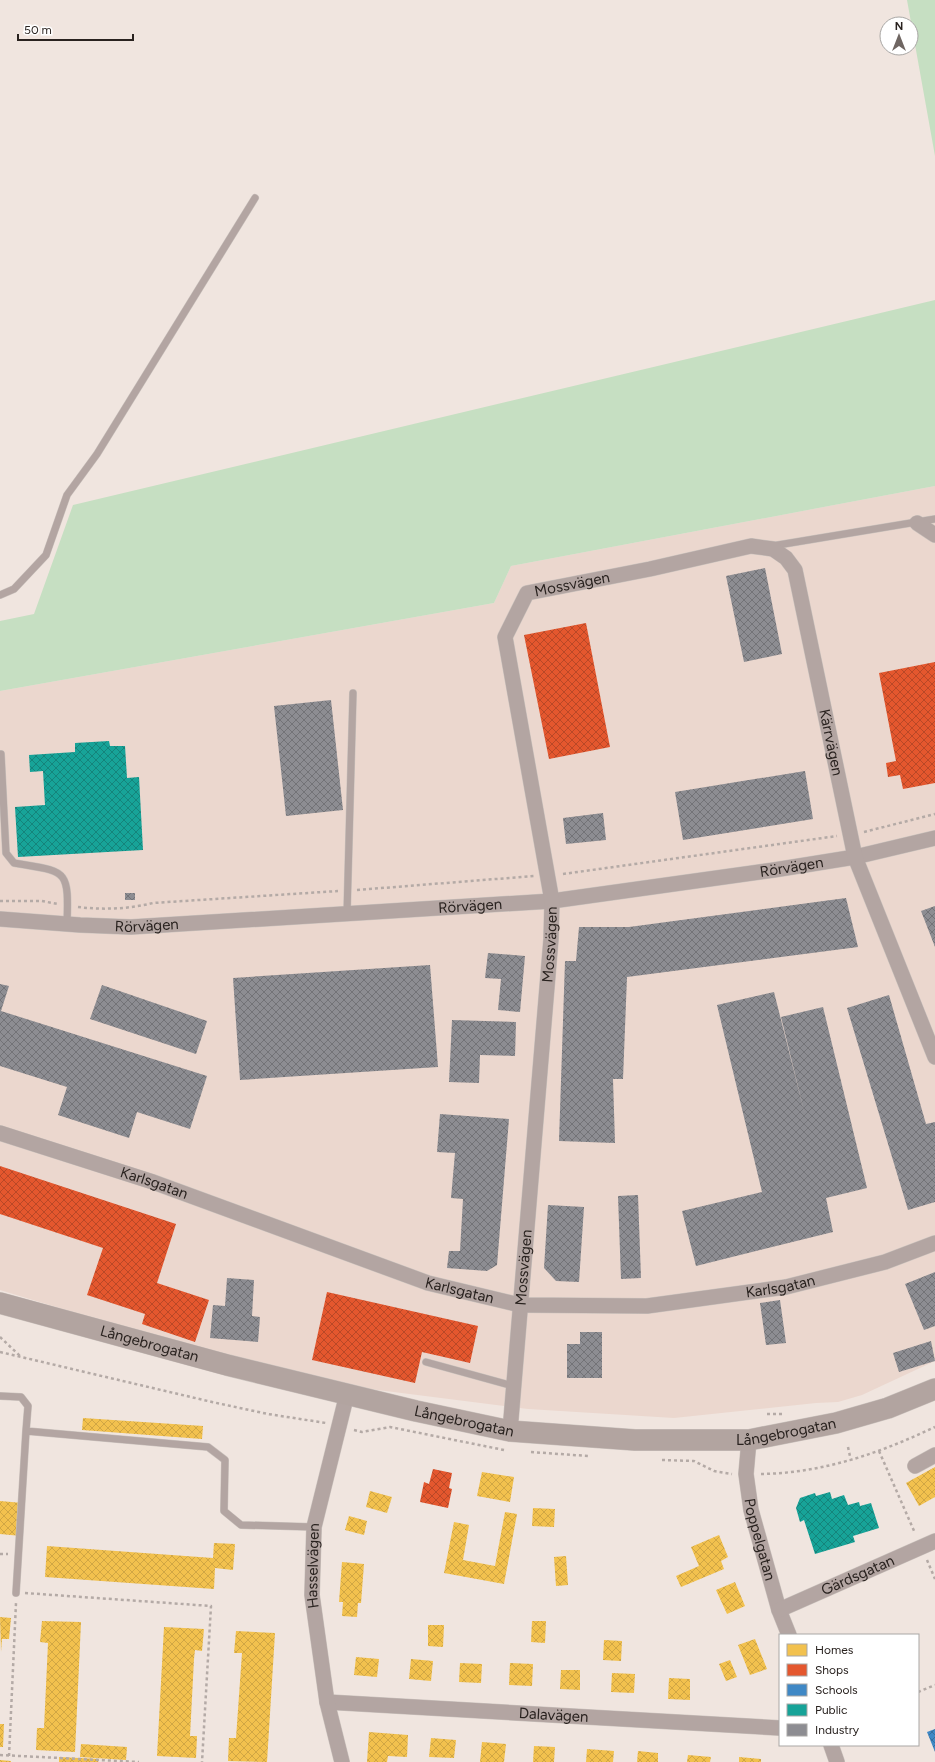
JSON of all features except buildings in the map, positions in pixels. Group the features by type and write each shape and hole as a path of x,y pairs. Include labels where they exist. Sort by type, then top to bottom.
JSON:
{"main road":[{"name":"Långebrogatan","path":"0,1303 227,1365 416,1411 510,1431 635,1440 748,1440 836,1423 888,1408 935,1389"}],"street":[{"path":"918,523 935,535"},
{"name":"Kärrvägen","path":"650,569 751,546 773,549 786,558 795,570 855,857 935,1057"},
{"name":"Mossvägen","path":"510,1431 551,940 552,901 505,637 527,593 650,569"},
{"name":"Rörvägen","path":"0,919 131,927 552,901 774,870 855,857 935,838"},
{"name":"Karlsgatan","path":"0,1133 152,1182 428,1284 520,1304 647,1306 786,1287 885,1262 935,1243"},
{"name":"Hasselvägen","path":"342,1762 327,1702 312,1595 314,1527 347,1394"},
{"name":"Poppelgatan","path":"748,1440 746,1474 750,1510 779,1610 789,1634"},
{"path":"915,1466 935,1455"},
{"name":"Gärdsgatan","path":"779,1610 935,1541"},
{"name":"Dalavägen","path":"327,1702 779,1728"},
{"path":"831,1746 837,1762"}],"lane":[{"path":"0,595 14,589 46,555 67,494 97,454 255,198"},
{"path":"762,547 918,523 935,519"},
{"path":"347,914 353,693"},
{"path":"1,754 6,853 14,864 58,872 64,877 68,906 67,924"},
{"path":"426,1362 513,1386"},
{"path":"0,1396 21,1397 28,1406 16,1593"},
{"path":"26,1431 208,1446 225,1460 224,1511 240,1525 314,1527"}],"path":[{"path":"0,901 42,902 91,909 133,908 153,903 348,891 570,874 850,834 868,831 935,814"},
{"path":"0,1337 21,1357"},
{"path":"848,1446 851,1461"},
{"path":"879,1451 935,1579"},
{"path":"9,1756 16,1593 211,1606 202,1762"},
{"path":"919,1692 935,1685"},
{"path":"0,1756 139,1762"}],"shaded area":[{"path":"935,486 935,1361 862,1395 838,1402 674,1418 528,1409 370,1389 194,1349 0,1290 0,691 494,603 511,566"}],"green space":[{"path":"907,0 935,0 935,156 917,56 919,56 919,16 910,16"},
{"path":"935,300 935,486 511,566 494,603 0,691 0,621 34,614 73,505"}]}
